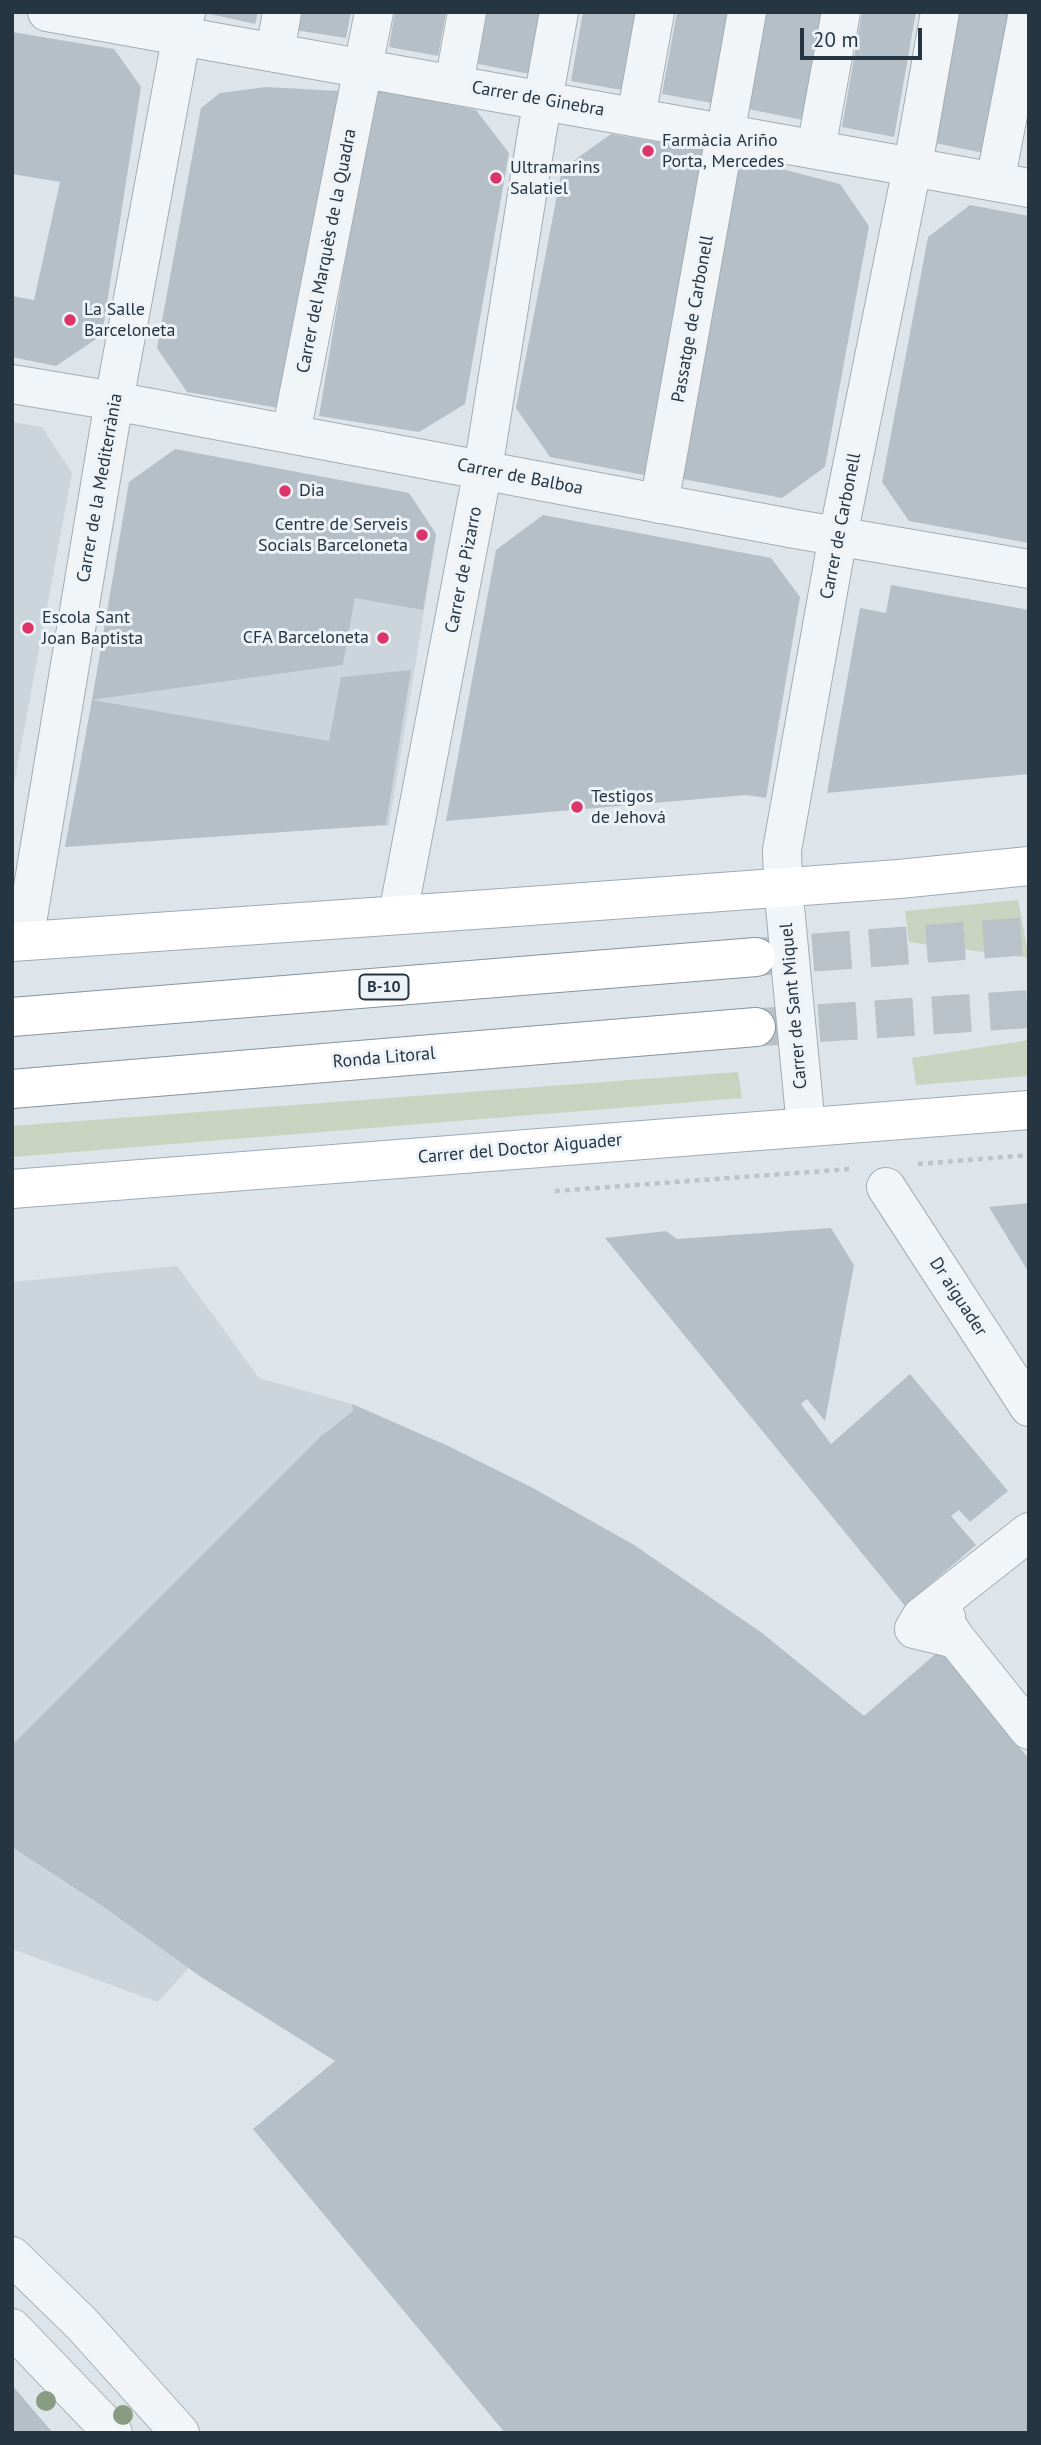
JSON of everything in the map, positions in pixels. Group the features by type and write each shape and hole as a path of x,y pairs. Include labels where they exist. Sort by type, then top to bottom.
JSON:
{"main road":[{"path":"18,941 502,908 1029,866"},
{"name":"B-10","path":"12,1017 756,957"},
{"name":"Ronda Litoral","path":"12,1089 756,1027"},
{"name":"Carrer del Doctor Aiguader","path":"12,1189 1029,1110"}],"street":[{"name":"Carrer de Ginebra","path":"47,12 184,24 275,53 1012,185"},
{"path":"275,53 282,12"},
{"name":"Carrer del Marquès de la Quadra","path":"291,433 374,12"},
{"path":"454,85 467,12"},
{"name":"Carrer de Pizarro","path":"398,914 483,469 559,12"},
{"path":"636,117 655,12"},
{"name":"Passatge de Carbonell","path":"659,504 747,12"},
{"path":"816,149 841,12"},
{"path":"912,167 940,12"},
{"path":"1012,185 1028,12"},
{"name":"Carrer de la Mediterrània","path":"18,941 184,24"},
{"name":"Carrer de Carbonell","path":"783,886 782,850 838,536 912,167"},
{"name":"Carrer de Balboa","path":"12,384 291,433 659,504 1029,569"},
{"name":"Carrer de Sant Miquel","path":"783,886 806,1127"},
{"name":"Dr aiguader","path":"886,1187 1029,1407"},
{"path":"956,1639 914,1629 921,1617 1029,1532"},
{"path":"957,1588 949,1600 946,1622 956,1639 1029,1730"},
{"path":"12,2256 82,2324 180,2433"},
{"path":"12,2328 113,2433"}],"shaded area":[{"name":"Escola Sant Joan Baptista","path":"12,422 42,427 72,473 14,784"},
{"name":"CFA Barceloneta","path":"375,486 409,493 436,534 389,826 80,771 92,700 343,665"},
{"path":"177,1266 259,1378 352,1404 448,1446 531,1487 634,1545 762,1633 864,1716 12,1745 12,1282"},
{"path":"12,1788 214,1940 158,2002 12,1949"}],"green space":[{"path":"1018,900 1029,958 909,942 905,911"},
{"path":"1029,1040 1029,1076 916,1085 912,1058"},
{"path":"738,1072 742,1098 12,1157 12,1126"}],"building":[{"path":"201,12 258,12 255,24"},
{"path":"298,12 351,12 346,38 295,30"},
{"path":"395,12 446,12 438,56 389,47"},
{"path":"487,12 546,12 535,75 478,64"},
{"path":"583,12 636,12 622,90 571,81"},
{"path":"677,12 729,12 712,103 662,94"},
{"path":"765,12 822,12 803,120 748,109"},
{"path":"862,12 916,12 894,137 842,127"},
{"path":"958,12 1010,12 984,153 935,143"},
{"path":"12,32 114,49 141,87 102,335 56,366 12,357 12,296 34,300 60,182 12,174"},
{"path":"266,87 339,91 284,409 187,392 157,348 201,108 220,93"},
{"path":"374,88 476,110 509,153 465,404 419,432 319,416"},
{"path":"611,134 710,151 649,476 550,457 516,408 562,169"},
{"path":"739,158 840,184 869,226 825,467 782,498 683,479"},
{"path":"970,205 1029,216 1029,543 909,521 882,482 928,237"},
{"path":"175,449 409,493 436,534 423,610 355,598 343,665 92,700 129,482"},
{"path":"543,515 771,558 800,597 766,798 746,795 446,821 496,550"},
{"path":"891,585 1029,610 1029,774 827,793 860,608 886,613"},
{"path":"411,670 386,825 65,847 92,700 329,741 341,677"},
{"path":"1029,1203 1029,1273 989,1207"},
{"path":"831,1228 854,1265 825,1421 807,1399 801,1404 831,1444 910,1374 1008,1491 970,1522 959,1510 951,1516 976,1545 905,1606 605,1238 666,1231 677,1239"},
{"path":"352,1404 448,1446 531,1487 634,1545 762,1633 864,1716 940,1650 1029,1759 1029,2433 505,2433 253,2129 335,2061 201,1977 104,1907 12,1847 12,1745 319,1438 353,1411"},
{"path":"12,2385 53,2433 12,2433"}],"tunnel":[{"path":"756,957 1029,936"},
{"path":"762,1027 1029,1009"}],"place":[{"name":"Farmàcia Ariño Porta, Mercedes","path":"648,151"},
{"name":"Ultramarins Salatiel","path":"496,178"},
{"name":"La Salle Barceloneta","path":"70,320"},
{"name":"Dia","path":"285,491"},
{"name":"Centre de Serveis Socials Barceloneta","path":"422,535"},
{"name":"Escola Sant Joan Baptista","path":"28,628"},
{"name":"CFA Barceloneta","path":"383,638"},
{"name":"Testigos de Jehová","path":"577,807"}]}
